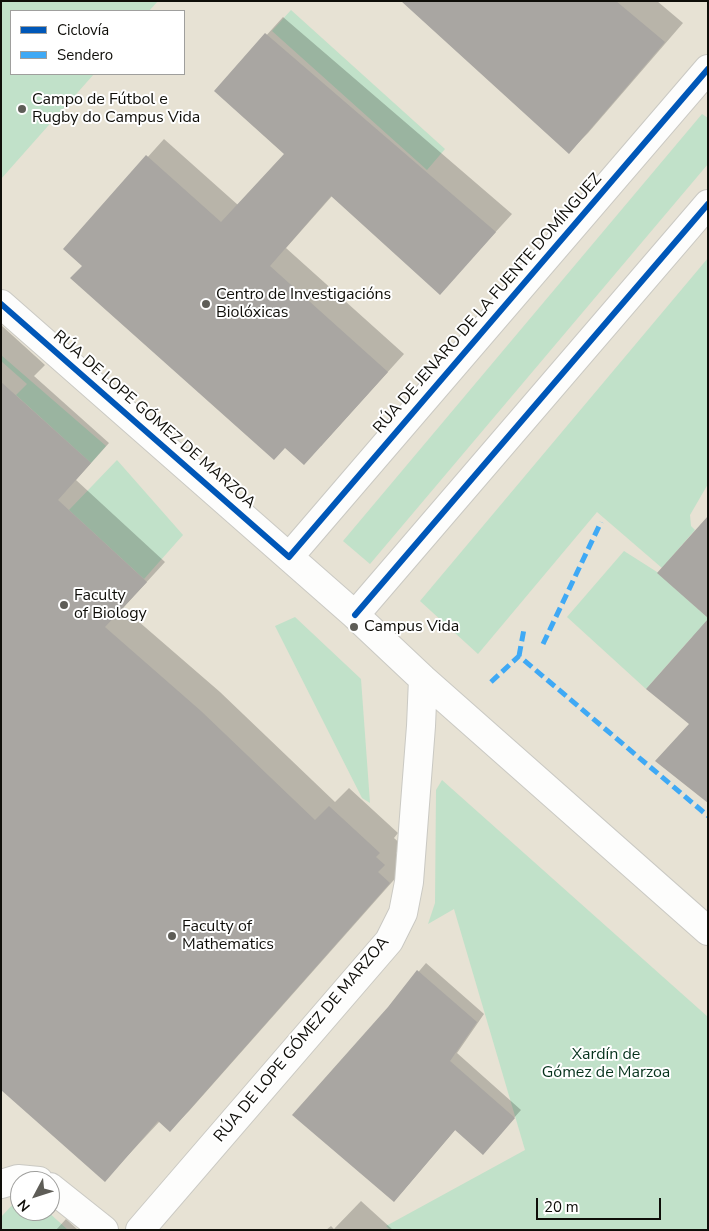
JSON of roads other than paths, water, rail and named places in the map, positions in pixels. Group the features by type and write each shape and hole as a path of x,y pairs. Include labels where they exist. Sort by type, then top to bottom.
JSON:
{"street":[{"name":"RÚA DE JENARO DE LA FUENTE DOMÍNGUEZ","path":"289,557 708,69"},
{"path":"355,615 708,204"},
{"name":"RÚA DE LOPE GÓMEZ DE MARZOA","path":"1,304 355,615 422,678 708,931"},
{"name":"RÚA DE LOPE GÓMEZ DE MARZOA","path":"140,1230 389,940 403,912 409,882 421,726 422,678"},
{"path":"60,1195 104,1230"}],"place":[{"name":"Campo de Fútbol e Rugby do Campus Vida","path":"22,109"},
{"name":"Centro de Investigacións Biolóxicas","path":"206,304"},
{"name":"Faculty of Biology","path":"64,605"},
{"name":"Campus Vida","path":"354,627"},
{"name":"Faculty of Mathematics","path":"172,936"}],"park label":[{"name":"Xardín de Gómez de Marzoa","path":"606,1064"}]}
